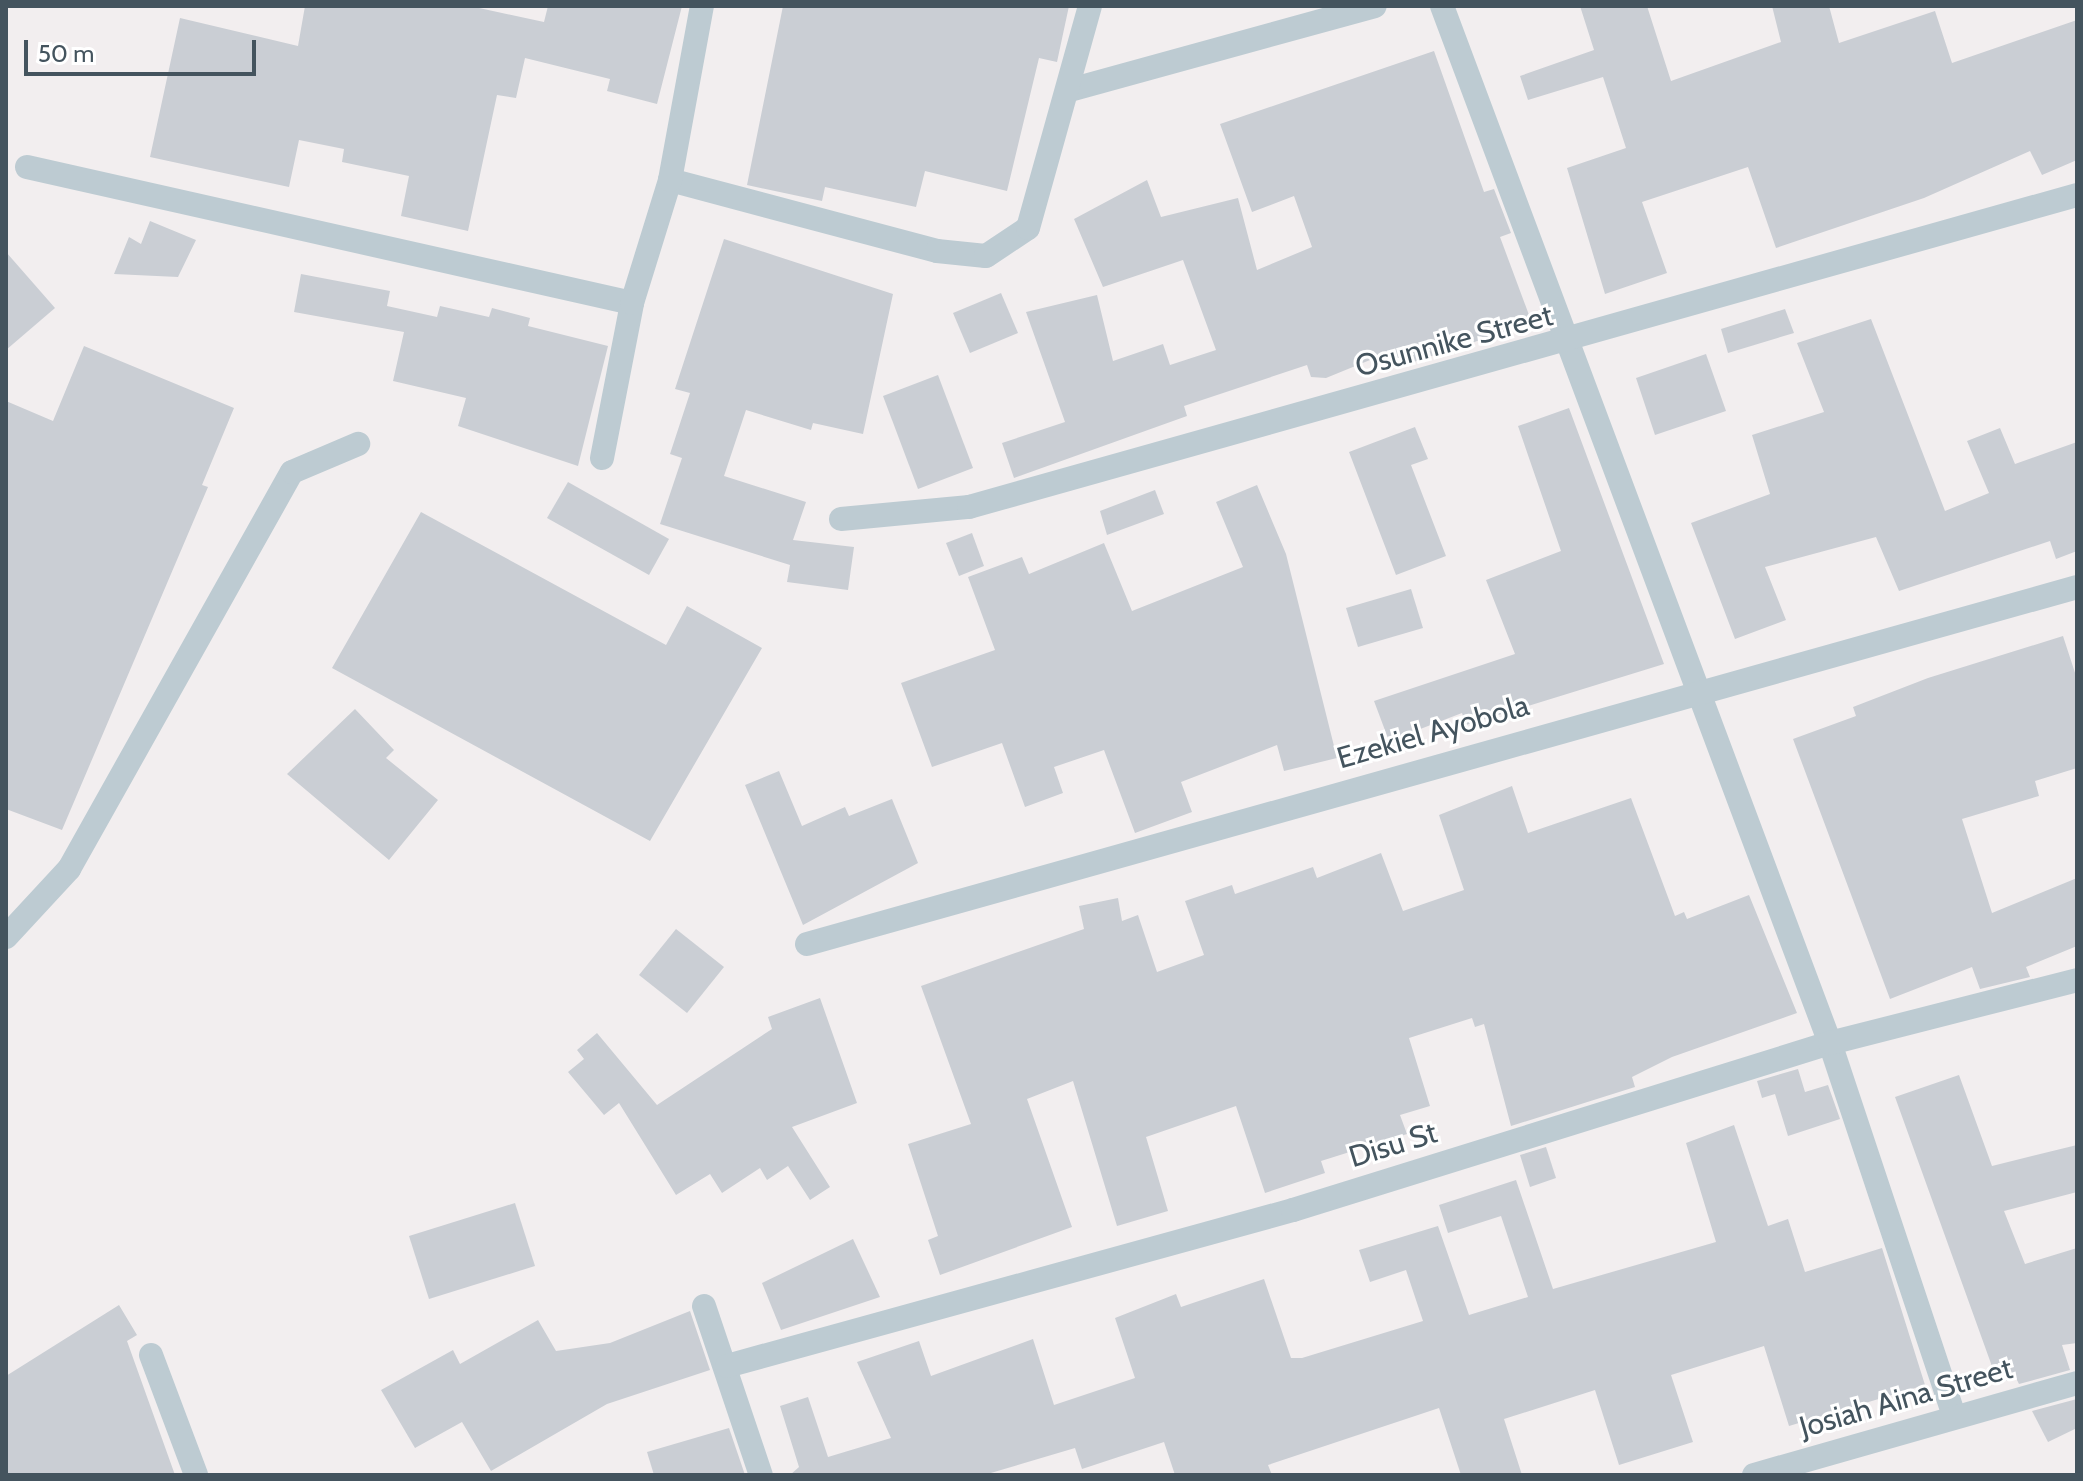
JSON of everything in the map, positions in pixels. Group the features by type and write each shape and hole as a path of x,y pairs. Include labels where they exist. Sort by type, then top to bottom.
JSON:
{"street":[{"path":"602,458 632,303 670,180 702,6"},
{"path":"670,180 937,251 986,256 1028,228 1070,90 1090,6"},
{"path":"1070,90 1375,6"},
{"path":"1442,6 1695,691 1830,1043 1954,1416"},
{"path":"27,167 632,303"},
{"name":"Osunnike Street","path":"841,519 969,507 1567,343 2077,195"},
{"path":"6,937 69,869 292,472 358,444"},
{"name":"Ezekiel Ayobola","path":"807,944 1695,691 2077,587"},
{"name":"Disu St","path":"727,1366 1293,1210 1830,1043 2077,980"},
{"path":"704,1306 727,1366 761,1475"},
{"path":"151,1355 196,1475"},
{"name":"Josiah Aina Street","path":"1754,1475 2077,1383"}],"building":[{"path":"305,6 470,6 544,22 548,6 682,6 657,104 607,91 610,79 525,58 516,98 497,95 468,231 401,216 409,176 342,162 344,149 299,140 289,187 150,157 180,18 298,46"},
{"path":"783,6 1069,6 1057,62 1039,58 1007,191 925,171 916,207 825,187 822,201 747,185"},
{"path":"1580,6 1647,6 1671,81 1781,42 1772,6 1829,6 1839,43 1935,11 1952,63 2077,20 2077,160 2042,175 2030,151 1924,198 1776,248 1748,167 1642,202 1667,273 1605,294 1567,168 1626,148 1603,77 1528,100 1520,76 1594,50"},
{"path":"1434,51 1484,192 1494,189 1511,233 1500,237 1532,323 1398,367 1392,351 1326,378 1311,377 1307,365 1184,406 1187,416 1014,478 1002,443 1065,422 1026,312 1097,295 1113,361 1163,344 1170,365 1216,350 1183,260 1103,287 1074,219 1147,180 1161,217 1238,198 1257,270 1312,247 1294,196 1252,212 1220,124"},
{"path":"150,221 196,240 178,277 114,274 129,237 141,244"},
{"path":"724,239 893,294 863,434 813,423 811,430 746,410 724,476 806,502 793,540 854,547 848,590 787,582 790,565 660,524 682,458 670,454 690,393 675,389"},
{"path":"6,252 55,308 6,350"},
{"path":"301,274 390,291 387,306 437,317 440,306 489,317 492,308 530,318 528,326 608,346 578,466 458,426 466,398 393,381 404,332 294,312"},
{"path":"1001,293 1018,333 970,353 953,313"},
{"path":"1785,309 1794,333 1728,353 1721,329"},
{"path":"1871,319 1945,511 1989,493 1967,441 2000,428 2015,464 2077,442 2077,551 2056,559 2050,541 1899,591 1876,537 1765,567 1786,620 1735,639 1691,523 1770,494 1752,435 1824,412 1797,343"},
{"path":"84,346 234,408 202,485 208,487 62,830 6,809 6,401 53,421"},
{"path":"1706,354 1726,411 1655,435 1636,378"},
{"path":"938,375 973,468 918,489 883,396"},
{"path":"1569,408 1664,664 1466,725 1462,713 1389,741 1374,701 1515,654 1486,580 1561,551 1518,426"},
{"path":"1415,427 1428,459 1411,465 1446,556 1396,575 1349,452"},
{"path":"568,482 669,539 649,575 547,518"},
{"path":"1257,485 1286,554 1337,758 1284,771 1277,745 1181,782 1192,812 1135,833 1104,750 1054,767 1063,793 1025,807 1002,743 932,767 901,683 995,650 968,577 1022,557 1029,574 1104,543 1132,611 1243,567 1216,502"},
{"path":"1155,490 1164,514 1107,535 1100,511"},
{"path":"421,512 666,645 687,606 762,648 650,841 332,668"},
{"path":"972,533 984,566 959,576 946,543"},
{"path":"1411,589 1423,628 1358,647 1346,608"},
{"path":"2063,636 2077,679 2077,768 2035,781 2039,796 1962,819 1992,913 2077,878 2077,946 2026,967 2030,977 1980,989 1972,967 1890,999 1793,739 1856,716 1853,707 1928,678"},
{"path":"355,709 394,750 386,758 438,800 389,860 287,774"},
{"path":"779,771 802,826 845,807 849,816 892,799 918,863 803,925 745,785"},
{"path":"1512,786 1528,833 1631,798 1675,916 1684,912 1687,919 1749,895 1797,1013 1672,1057 1632,1077 1635,1087 1511,1126 1484,1024 1475,1027 1472,1018 1409,1038 1430,1106 1400,1115 1407,1134 1321,1161 1325,1173 1265,1193 1236,1106 1146,1137 1168,1211 1117,1226 1073,1081 1027,1099 1072,1227 940,1275 928,1240 938,1236 908,1144 971,1124 921,986 1084,929 1079,906 1118,898 1122,921 1138,915 1157,972 1204,955 1185,901 1232,885 1235,894 1313,867 1317,878 1381,853 1403,911 1464,890 1439,815"},
{"path":"676,929 724,967 687,1013 639,975"},
{"path":"820,998 857,1103 792,1127 830,1187 810,1200 788,1166 767,1180 760,1168 722,1193 710,1174 676,1195 619,1103 604,1115 568,1072 584,1059 577,1050 597,1033 657,1105 772,1029 768,1017"},
{"path":"1798,1069 1805,1092 1828,1085 1840,1119 1788,1136 1775,1094 1762,1098 1757,1081"},
{"path":"1959,1075 1992,1166 2077,1145 2077,1192 2004,1211 2025,1264 2077,1248 2077,1343 2062,1345 2070,1370 2019,1384 2016,1378 1998,1383 1895,1097"},
{"path":"1734,1125 1768,1226 1788,1219 1805,1272 1882,1248 1925,1385 1789,1426 1764,1346 1671,1375 1693,1442 1619,1465 1595,1390 1504,1419 1522,1475 1461,1475 1439,1408 1268,1465 1272,1475 1175,1475 1164,1442 1082,1469 1075,1448 984,1475 790,1475 799,1467 780,1406 808,1397 828,1457 891,1438 857,1362 919,1341 931,1376 1033,1339 1054,1405 1135,1378 1115,1318 1176,1294 1181,1307 1264,1279 1291,1358 1302,1358 1423,1321 1406,1270 1370,1282 1359,1250 1438,1226 1469,1315 1528,1297 1501,1216 1448,1233 1439,1205 1516,1180 1553,1289 1716,1242 1686,1143"},
{"path":"1546,1147 1556,1178 1530,1187 1520,1155"},
{"path":"515,1203 535,1266 429,1299 409,1236"},
{"path":"853,1239 880,1297 781,1330 762,1283"},
{"path":"119,1305 137,1335 127,1341 175,1475 6,1475 6,1376"},
{"path":"690,1311 710,1370 607,1404 491,1471 462,1422 415,1448 381,1390 453,1350 460,1364 538,1320 556,1351 610,1343"},
{"path":"2077,1399 2077,1428 2048,1442 2032,1411"},
{"path":"729,1428 745,1475 654,1475 647,1452"}]}
